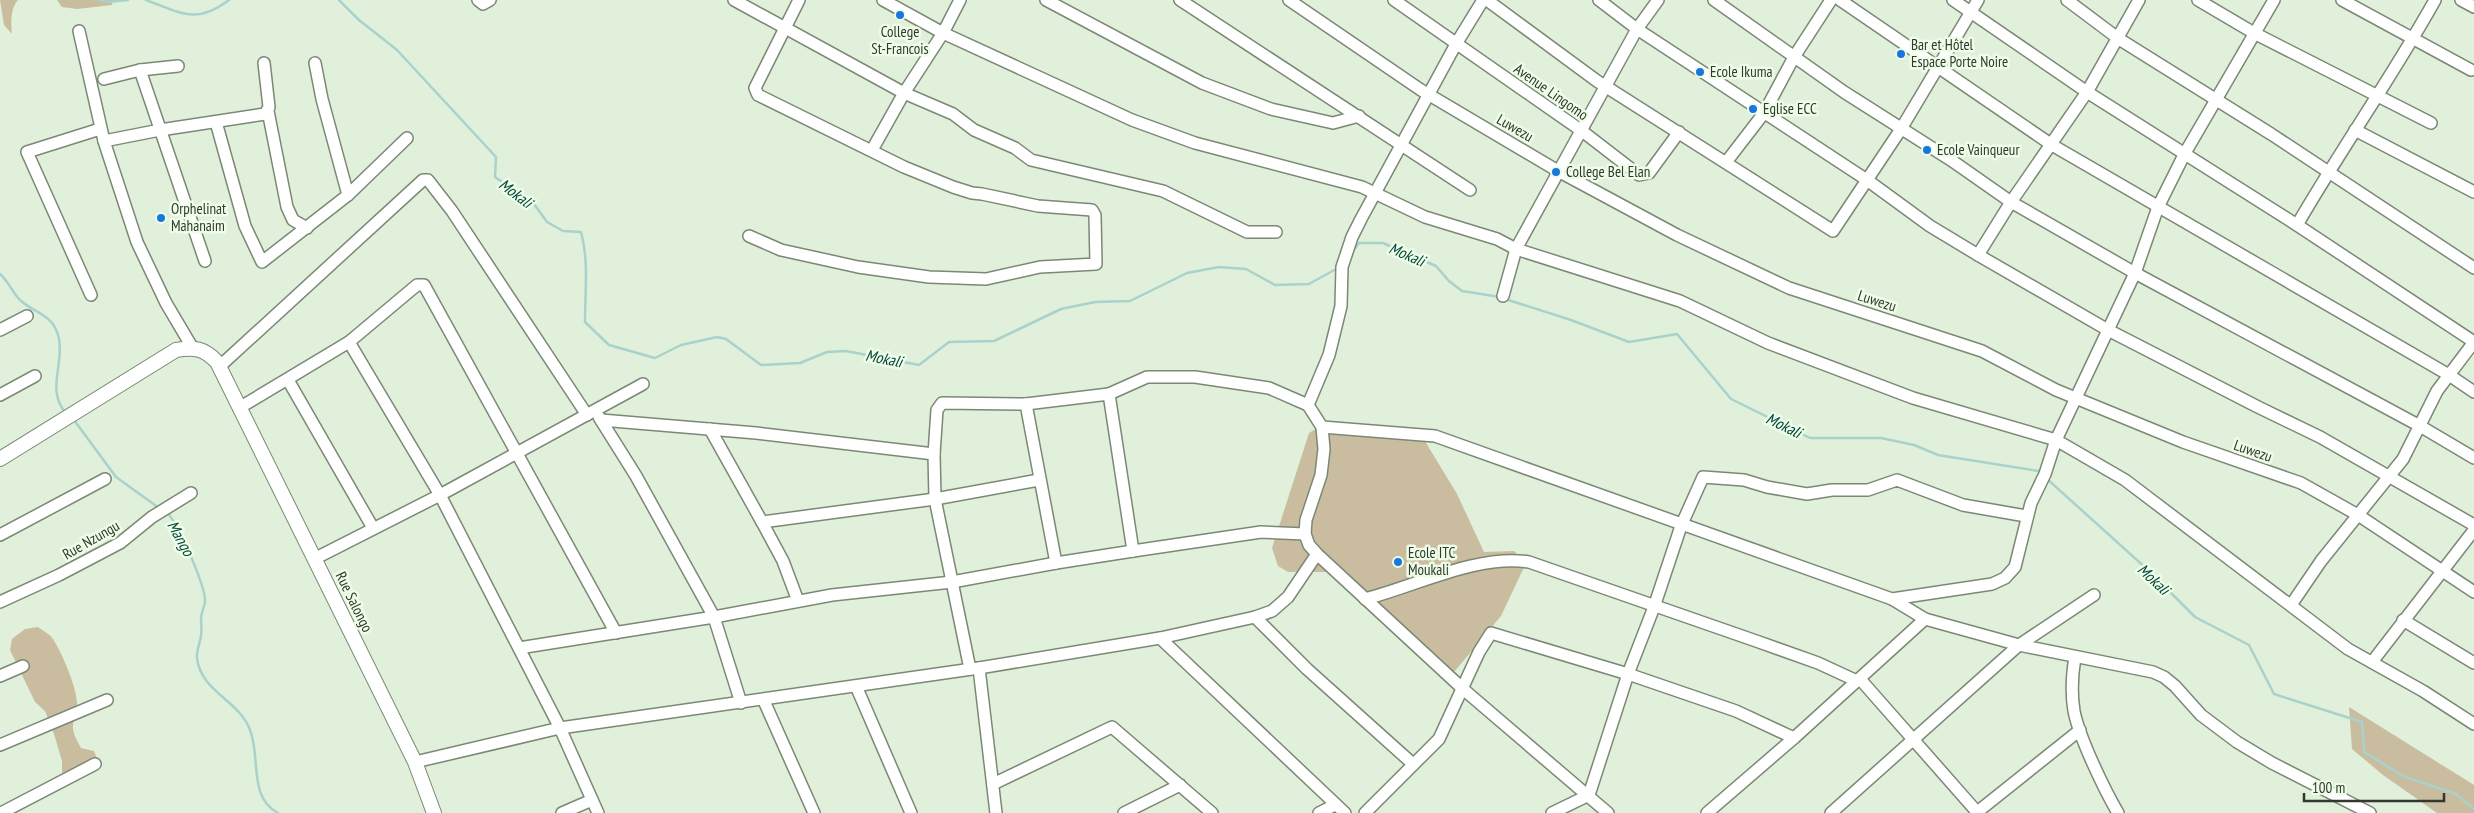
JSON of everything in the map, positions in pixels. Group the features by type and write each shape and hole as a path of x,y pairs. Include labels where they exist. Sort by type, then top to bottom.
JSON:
{"street":[{"path":"478,0 483,4 490,0"},
{"path":"734,0 904,93 953,114 974,130 1015,148 1031,160 1163,191 1247,232 1276,232"},
{"path":"749,236 781,250 858,267 929,277 986,279 1040,267 1096,264 1095,215 1092,210 1038,206 982,194 972,194 904,167 829,131 755,92 799,0"},
{"path":"883,0 943,33 1132,120 1194,144 1362,187 1425,217 1497,239 1516,249 1680,301 1768,343 1913,398 2056,440 2125,480 2348,649 2473,721"},
{"path":"872,150 904,93 943,33 960,0"},
{"path":"1046,0 1202,83 1263,106 1333,123 1359,116"},
{"path":"1180,0 1470,190"},
{"name":"Luwezu","path":"1289,0 1428,94 1558,171 1677,235 1789,288 1982,351 2077,398 2183,442 2301,484 2358,515 2474,592"},
{"name":"Avenue Lingomo","path":"1394,0 1582,131 1642,176 1649,173 1679,132"},
{"path":"1308,405 1328,355 1340,312 1342,267 1352,237 1428,94 1483,0"},
{"path":"1487,0 1605,86 1833,230 1901,129 1978,0"},
{"path":"1599,0 1637,29 1867,180 1930,226 1978,255 2108,330 2320,437 2474,525"},
{"path":"1503,296 1516,249 1637,29 1658,0"},
{"path":"1714,0 1794,57 1901,129 1951,160 2011,202 2135,273 2420,426 2474,458"},
{"path":"1726,162 1764,113 1794,57 1830,0"},
{"path":"1840,0 2052,145 2449,375 2474,392"},
{"path":"1953,0 2087,92 2297,225 2474,342 2430,404 2406,454 2309,577 2291,605"},
{"path":"2067,0 2119,39 2328,172 2474,268"},
{"path":"1978,255 2011,202 2087,92 2119,39 2139,0"},
{"path":"2198,0 2254,33 2431,123"},
{"path":"1892,599 1992,584 2005,578 2015,567 2020,553 2026,516 2045,474 2056,440 2135,273 2158,207 2185,153 2274,0"},
{"path":"2342,0 2471,70"},
{"path":"2297,225 2328,172 2414,38 2434,0"},
{"path":"2461,0 2474,7"},
{"path":"0,459 98,400 158,360 176,350 192,347 166,303 137,242 100,129 79,31"},
{"path":"264,63 268,111 287,207 292,220 306,228"},
{"path":"315,63 322,99 348,195"},
{"path":"104,79 140,70 178,66"},
{"path":"140,70 205,261"},
{"path":"104,141 160,130 265,114 268,111"},
{"path":"216,122 245,226 262,262 348,195 407,138"},
{"path":"91,295 27,152 100,129"},
{"path":"2355,130 2474,192"},
{"path":"219,367 423,180 428,180 452,211 636,476 714,618 741,703"},
{"path":"239,408 349,342 417,285 424,285 616,633"},
{"path":"0,330 28,316"},
{"path":"349,342 440,494 560,728 598,813"},
{"name":"Rue Salongo","path":"192,347 207,351 219,367 415,762 434,813"},
{"path":"0,395 35,376"},
{"path":"996,813 974,669 952,582 935,499 934,454 937,410 942,403 1026,404 1109,394 1147,377 1195,377 1269,388 1308,405 1322,427 1324,449 1321,475 1306,520 1305,534 1309,545 1463,689 1608,813"},
{"path":"288,380 373,528"},
{"path":"314,559 594,415 643,384"},
{"path":"1109,394 1133,551"},
{"path":"1026,404 1056,563"},
{"path":"594,415 934,454"},
{"path":"1322,427 1435,436 1681,526 1892,599 1925,618 2019,645 2103,661 2164,677 2201,715 2237,742 2280,767 2370,813"},
{"path":"710,428 783,561 798,601"},
{"path":"1552,813 1588,795 1628,674 1654,607 1681,526 1701,478 1744,480 1780,490 1807,494 1832,490 1868,490 1897,480 1963,505 2026,516"},
{"path":"0,534 105,479"},
{"path":"762,522 935,499 1039,480"},
{"name":"Rue Nzungu","path":"0,602 59,575 120,543 152,517 191,493"},
{"path":"2372,662 2474,530"},
{"path":"519,648 714,618 798,601 952,582 1056,563 1261,532 1305,534"},
{"path":"415,762 560,728 974,669 1160,638 1255,617 1272,611 1288,597 1317,554"},
{"path":"1365,599 1411,587 1467,567 1490,562 1520,561 1543,566 1654,607 1818,663 1858,680 1914,740 1976,813 2080,730"},
{"path":"1831,813 2019,645 2094,596"},
{"path":"1255,617 1307,669 1413,764"},
{"path":"1707,813 1794,738 1925,618"},
{"path":"2403,620 2474,663"},
{"path":"1365,813 1395,785 1413,764 1430,750 1439,738 1479,652 1491,633 1628,674 1736,711 1794,738"},
{"path":"1160,638 1345,813"},
{"path":"2075,657 2072,696 2074,713 2115,812"},
{"path":"0,676 23,666"},
{"path":"856,686 911,813"},
{"path":"0,744 107,700"},
{"path":"764,700 814,813"},
{"path":"993,784 1112,727 1212,813"},
{"path":"1,813 95,764"},
{"path":"1124,813 1180,785"},
{"path":"562,813 592,800"},
{"path":"1319,813 1335,805"}],"shaded area":[{"path":"0,0 18,0 12,12 12,34 4,25"},
{"path":"57,0 113,0 112,5 77,9 62,7"},
{"path":"1324,424 1420,433 1457,494 1484,552 1514,551 1526,563 1501,616 1454,672 1330,572 1288,572 1278,566 1272,548 1309,433"},
{"path":"38,627 53,639 72,680 77,704 73,726 74,734 81,748 94,751 98,761 65,777 62,772 62,761 54,734 45,711 35,702 10,650 12,639 25,629"},
{"path":"2349,707 2474,785 2474,813 2437,813 2383,775 2352,749"}],"waterway":[{"name":"Mokali","path":"100,0 108,2 128,0"},
{"name":"Mokali","path":"146,0 188,14 207,12 229,0"},
{"name":"Mokali","path":"339,0 359,20 397,50 496,157 495,177 534,204 547,222 563,231 581,232 586,265 585,322 609,345 655,358 681,345 717,337 726,339 761,365 800,363 827,352 846,351 919,365 949,342 994,341 1061,309 1095,302 1130,301 1187,273 1219,267 1246,269 1275,285 1309,284 1338,268"},
{"name":"Mokali","path":"1353,251 1359,243 1383,243 1436,266 1449,281 1462,291 1500,297"},
{"name":"Mango","path":"0,274 19,299 48,319 56,330 60,349 56,387 57,396 60,405 66,413"},
{"name":"Mokali","path":"1505,299 1571,320 1629,342 1677,334 1731,399 1810,438 1881,438 1914,445 1938,455 2039,471 2042,474"},
{"name":"Mango","path":"74,420 116,477 159,508"},
{"name":"Mokali","path":"2046,478 2148,570 2195,617 2249,645 2274,694 2362,722 2364,752 2403,776 2456,794 2474,809"},
{"name":"Mango","path":"166,512 184,541 204,594 205,602 201,617 201,634 197,656 200,670 213,688 245,720 253,741 259,787 269,806 278,813"}],"place":[{"name":"College St-Francois","path":"900,15"},
{"name":"Bar et Hôtel Espace Porte Noire","path":"1901,54"},
{"name":"Ecole Ikuma","path":"1700,72"},
{"name":"Eglise ECC","path":"1753,109"},
{"name":"Ecole Vainqueur","path":"1927,150"},
{"name":"College Bel Elan","path":"1556,172"},
{"name":"Orphelinat Mahanaim","path":"161,218"},
{"name":"Ecole ITC Moukali","path":"1398,562"}]}
